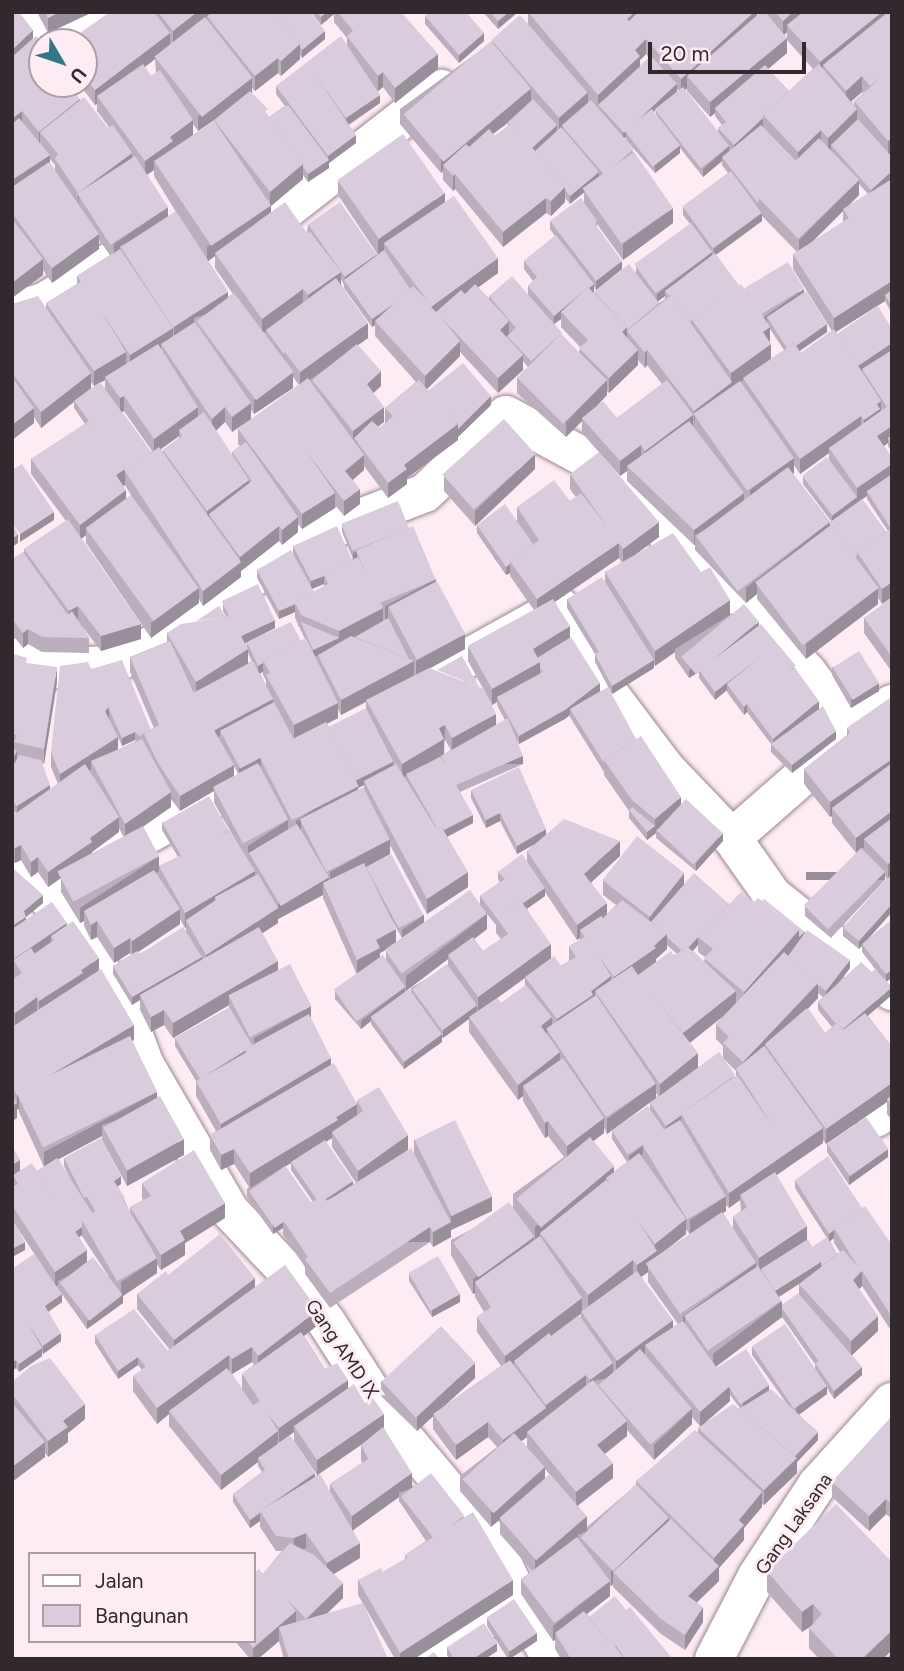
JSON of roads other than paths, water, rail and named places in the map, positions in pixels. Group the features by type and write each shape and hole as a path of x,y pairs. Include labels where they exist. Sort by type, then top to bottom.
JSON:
{"street":[{"path":"21,12 30,28"},
{"path":"84,28 120,12"},
{"path":"218,262 465,71"},
{"path":"12,311 44,302 149,239"},
{"path":"12,657 57,669 114,664 170,636 309,538 425,493 506,415 595,460 665,532 710,572 738,605 753,612 808,673 850,729"},
{"path":"389,702 560,607 608,692 666,769 732,838 772,895 892,991"},
{"path":"732,838 821,760 850,729 892,704"},
{"path":"46,896 132,843 291,755"},
{"name":"Gang AMD IX","path":"12,873 37,887 69,920 123,1006 145,1065 230,1211 293,1279 327,1323 390,1421 494,1545 552,1659"},
{"name":"Gang Laksana","path":"714,1659 757,1576 817,1485 892,1402"},
{"path":"817,1485 845,1515"},
{"path":"435,1659 517,1594"}]}
